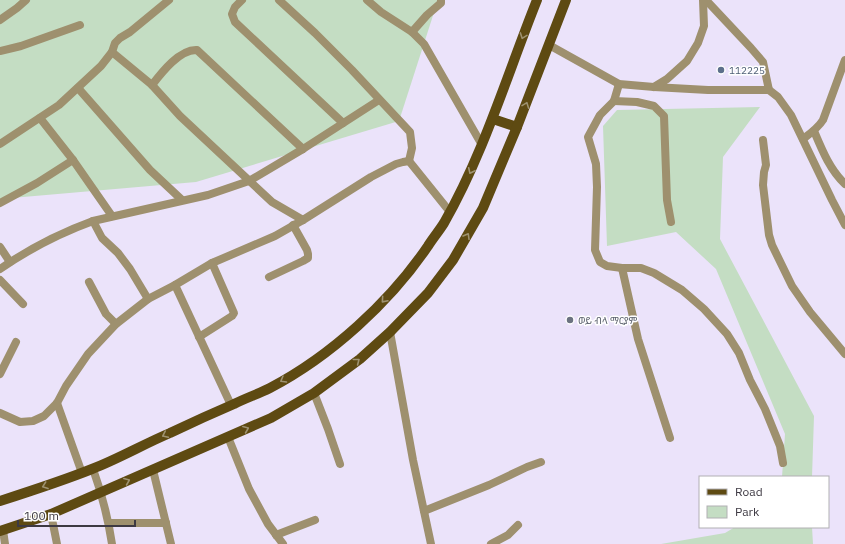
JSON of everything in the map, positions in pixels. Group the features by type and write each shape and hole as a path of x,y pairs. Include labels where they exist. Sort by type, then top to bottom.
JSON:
{"main road":[{"path":"0,502 93,469 269,388 316,359 350,333 380,305 416,264 443,224 459,195 493,119 537,0"},
{"path":"1,530 51,514 271,418 314,393 360,359 390,332 428,293 453,260 483,208 517,127 566,0"},
{"path":"493,119 517,127"}],"street":[{"path":"0,20 26,0"},
{"path":"0,144 59,105 101,66 112,52 115,43 120,38 130,32 169,0"},
{"path":"242,0 235,7 232,14 235,22 343,123"},
{"path":"279,0 352,70 410,132 412,148 409,161"},
{"path":"367,0 381,12 412,32 424,44 482,144"},
{"path":"412,32 427,15 441,3 441,0"},
{"path":"654,87 667,79 687,61 698,43 704,26 704,0"},
{"path":"704,0 763,62 769,90"},
{"path":"0,51 21,46 80,25"},
{"path":"549,45 619,84 708,90 769,90 783,103 791,115 845,225"},
{"path":"152,85 162,72 180,56 192,50 197,50 303,149"},
{"path":"112,52 152,85 180,116 272,202 303,220"},
{"path":"803,138 814,131 823,120 845,60"},
{"path":"619,84 614,101 600,115 588,136 596,164 595,250 600,262 607,266 641,268 654,273 682,290 704,309 727,334 739,353 750,380 765,409 780,446 783,463"},
{"path":"78,88 150,170 182,200"},
{"path":"0,269 30,249 69,230 93,221 208,194 249,181 303,149 379,100"},
{"path":"614,101 637,102 654,106 664,116 666,200 672,222"},
{"path":"40,118 73,160 112,216"},
{"path":"814,131 824,156 845,184"},
{"path":"762,140 766,165 763,185 769,235 772,246 792,286 810,312 845,354"},
{"path":"0,203 73,160"},
{"path":"409,161 450,212"},
{"path":"0,413 20,422 33,421 44,416 57,403 66,386 88,354 116,324 148,299 212,264 275,236 371,177 396,164 409,161"},
{"path":"93,221 102,238 118,253 130,269 148,299"},
{"path":"269,277 308,258 308,254 293,225"},
{"path":"0,247 10,262"},
{"path":"199,337 232,316 234,313 212,264"},
{"path":"622,268 638,339 670,438"},
{"path":"0,280 23,304"},
{"path":"89,282 106,314 116,324"},
{"path":"175,285 232,405"},
{"path":"390,332 431,544"},
{"path":"0,374 16,342"},
{"path":"314,393 340,464"},
{"path":"57,403 82,473"},
{"path":"228,437 249,488 268,524 283,544"},
{"path":"424,511 541,462"},
{"path":"93,469 109,523 112,544"},
{"path":"153,470 170,544"},
{"path":"51,514 57,544"},
{"path":"276,535 315,520"},
{"path":"109,523 166,523"},
{"path":"491,544 508,534 518,525"},
{"path":"1,530 5,544"}],"green space":[{"path":"0,0 438,0 399,121 196,182 0,199"},
{"path":"760,107 723,157 720,239 814,416 812,476 782,476 785,434 716,269 676,232 607,246 603,126 617,110"},
{"path":"733,528 812,528 813,544 661,544 725,533"}],"place":[{"name":"112225","path":"721,70"},
{"name":"ወይ ብላ ማርያም","path":"570,320"}]}
